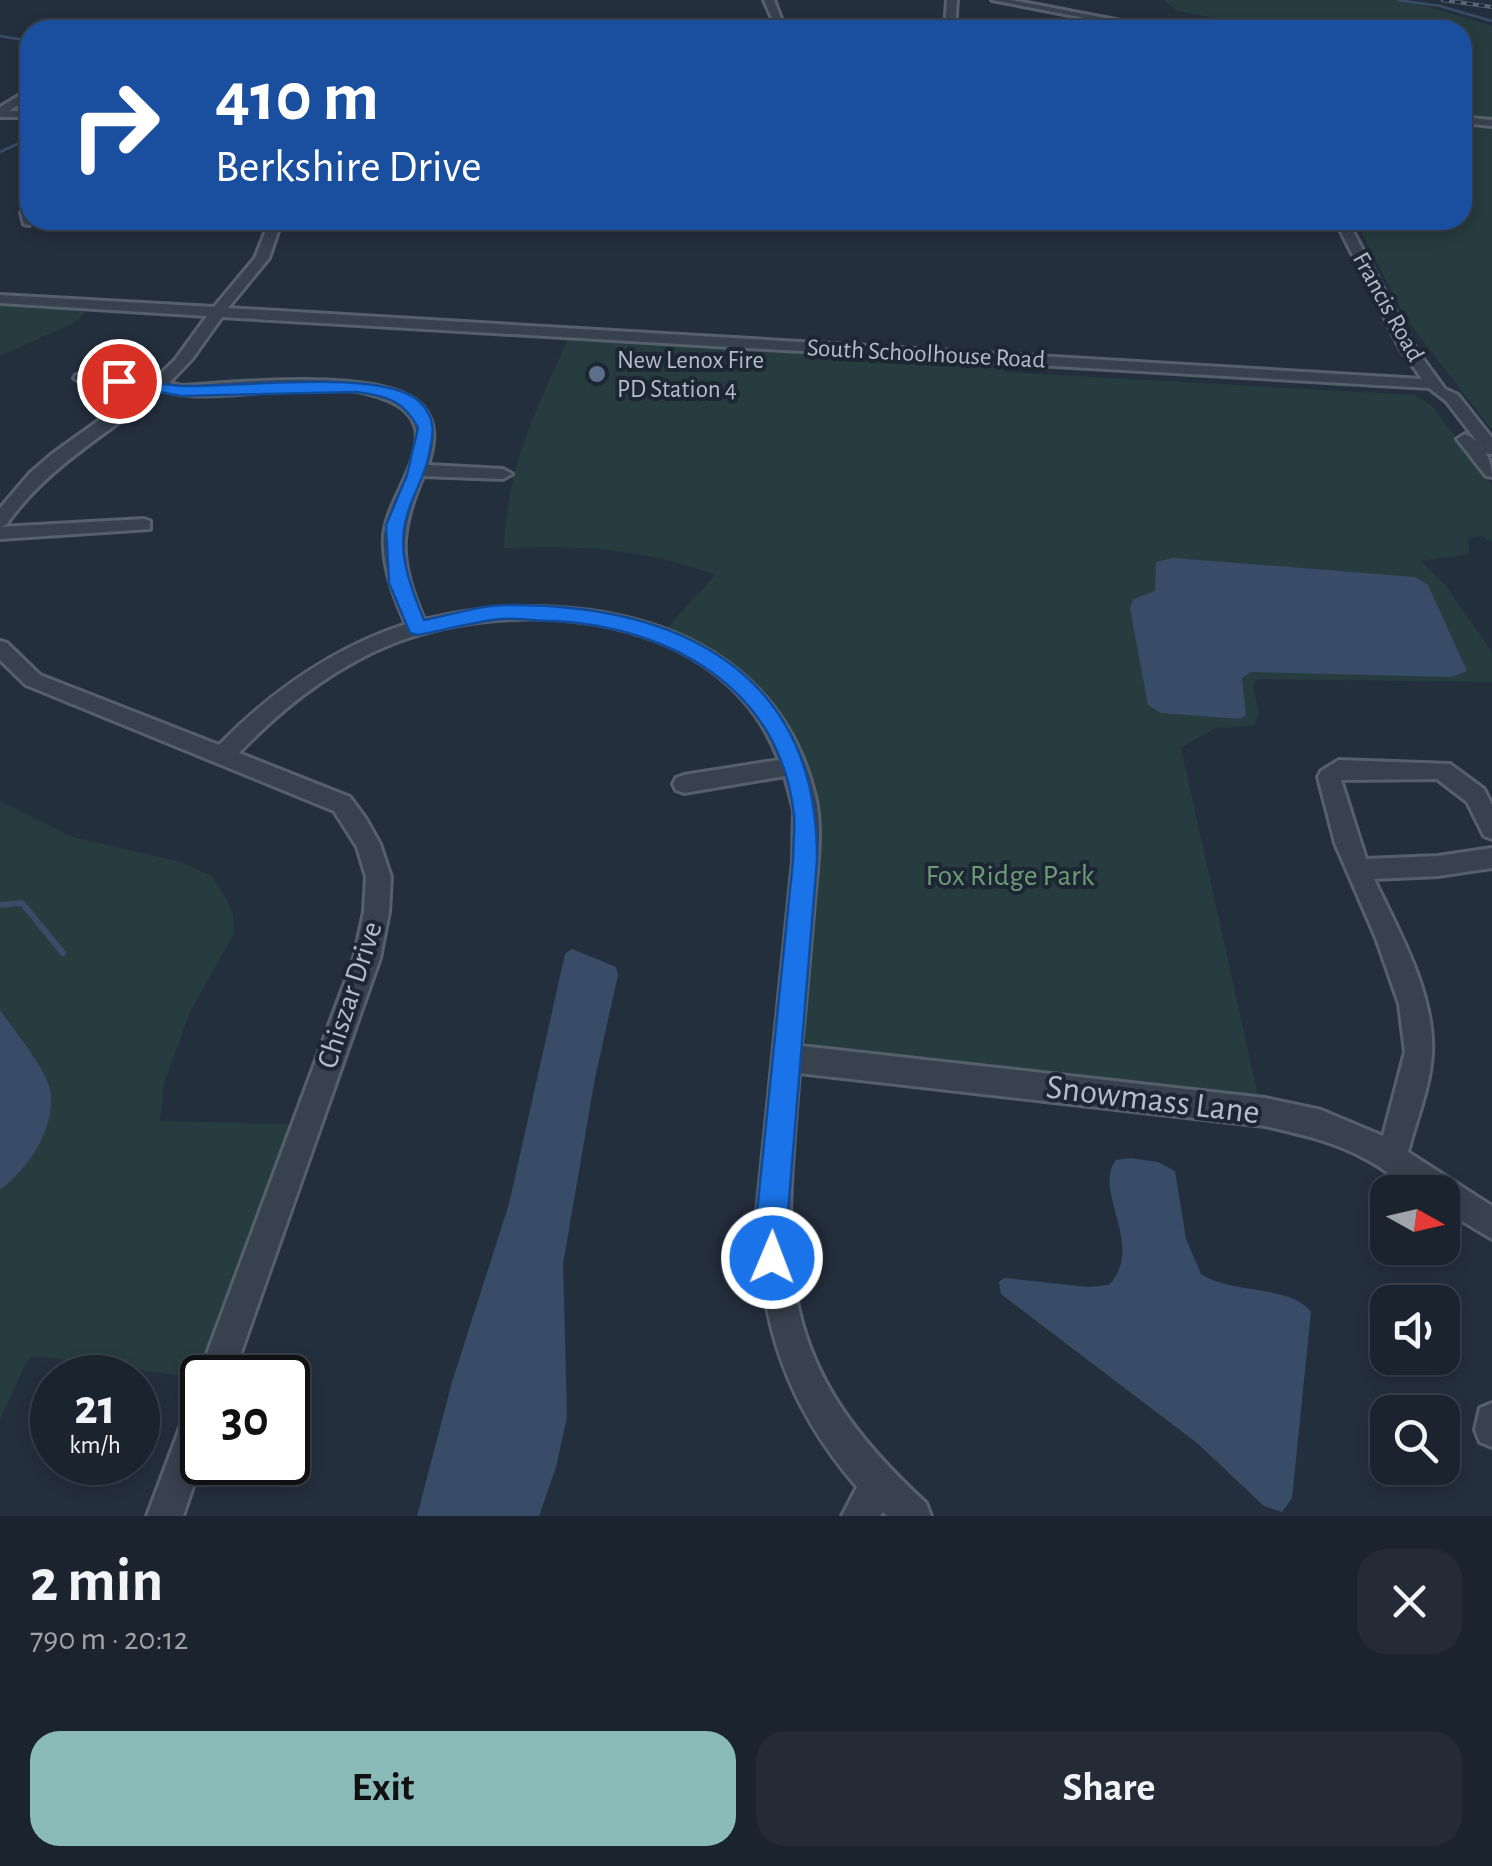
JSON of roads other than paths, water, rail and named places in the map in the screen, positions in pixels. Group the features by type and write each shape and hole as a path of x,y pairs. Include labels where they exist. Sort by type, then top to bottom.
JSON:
{"street":[{"path":"997,0 1096,20"},
{"path":"1117,11 1124,20"},
{"path":"0,520 10,504 46,468 183,359 217,312 261,263 273,230"},
{"name":"Francis Road","path":"1346,230 1391,318 1436,388 1452,398 1492,449"},
{"name":"South Schoolhouse Road","path":"0,298 1436,388"},
{"path":"82,378 156,384 182,391 357,387 389,392 416,406 426,428 416,470 395,525 398,583 418,628"},
{"name":"Francis Road","path":"1436,388 1434,400 1492,472"},
{"path":"416,470 504,474"},
{"path":"0,533 144,525"},
{"path":"224,756 255,721 316,673 356,652 418,628 503,612 570,612 622,622 669,637 719,666 764,709 794,766 806,815 772,1212 778,1308 807,1388 838,1438 869,1501 913,1516"},
{"name":"Chiszar Drive","path":"0,648 33,680 342,804 370,841 382,892 368,958 223,1355"},
{"path":"684,784 794,766"},
{"path":"1392,1158 1419,1042 1407,979 1333,812 1329,776 1338,768 1442,770 1476,796 1492,829"},
{"path":"1357,870 1438,866 1492,858"},
{"name":"Snowmass Lane","path":"786,1058 1266,1112 1321,1124 1392,1158 1492,1224"},
{"path":"1492,1420 1492,1430"},
{"path":"165,1516 180,1474"}],"water":[{"path":"1173,558 1415,577 1428,585 1467,671 1451,677 1251,672 1242,678 1246,715 1240,719 1161,713 1148,705 1130,608 1133,599 1155,591 1156,562"},
{"path":"572,949 616,967 618,975 595,1078 563,1264 567,1417 556,1467 539,1516 417,1516 452,1382 509,1204 565,954"},
{"path":"0,1010 42,1071 51,1104 38,1146 21,1171 0,1190"},
{"path":"1116,1160 1158,1162 1175,1171 1186,1239 1201,1274 1228,1285 1290,1297 1311,1312 1292,1498 1282,1512 1264,1506 1197,1443 1001,1294 999,1282 1004,1278 1088,1287 1109,1285 1119,1269 1122,1253 1110,1173"}],"waterway":[{"path":"1398,0 1440,6 1492,21"},
{"path":"0,36 20,39"},
{"path":"0,152 20,143"},
{"path":"0,905 22,903 63,953"}],"railway":[{"path":"1443,0 1492,7"}],"place":[{"name":"New Lenox Fire PD Station 4","path":"597,374"}],"park label":[{"name":"Fox Ridge Park","path":"1010,876"}]}
